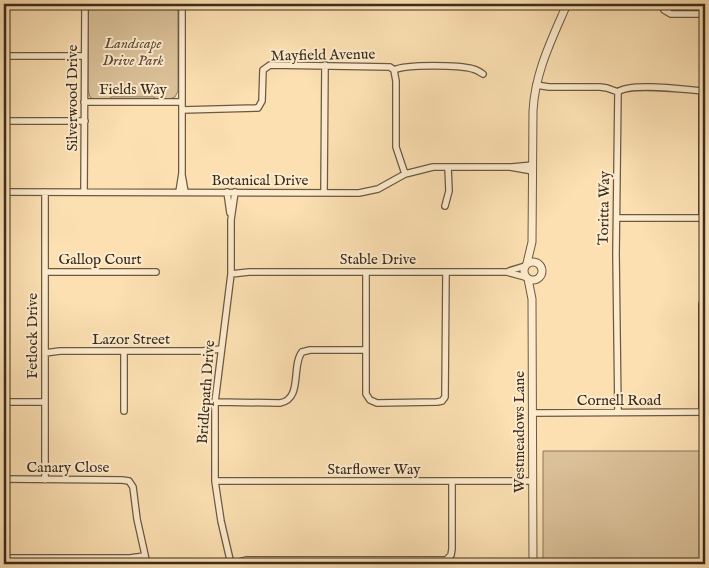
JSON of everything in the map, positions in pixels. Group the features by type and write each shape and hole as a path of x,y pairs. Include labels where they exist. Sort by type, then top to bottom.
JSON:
{"street":[{"name":"Silverwood Drive","path":"84,4 84,192"},
{"path":"182,4 182,192"},
{"path":"532,242 542,272 538,279 533,280 526,278 523,271 532,242 533,111 536,85 542,61 567,4"},
{"path":"663,7 671,14 705,14"},
{"path":"4,56 84,56"},
{"path":"324,192 325,65"},
{"name":"Mayfield Avenue","path":"182,110 258,108 262,102 263,70 267,66 386,66 394,70 396,81 396,147 405,174"},
{"path":"394,70 408,66 460,67 472,68 483,74"},
{"path":"536,85 549,87 600,87 618,92 628,88 667,88 704,91 704,218 616,218"},
{"name":"Toritta Way","path":"618,92 616,218 618,412"},
{"name":"Fields Way","path":"84,102 182,102"},
{"path":"4,121 84,121"},
{"name":"Botanical Drive","path":"4,192 369,192 405,174 433,167 532,168"},
{"path":"445,206 449,191 448,167"},
{"name":"Fetlock Drive","path":"45,192 45,480"},
{"name":"Bridlepath Drive","path":"227,192 231,220"},
{"name":"Bridlepath Drive","path":"231,564 221,521 215,481 215,402 231,271 231,220 235,192"},
{"path":"526,265 533,262 538,264"},
{"name":"Stable Drive","path":"506,272 526,265"},
{"name":"Stable Drive","path":"231,271 506,272 526,278"},
{"name":"Gallop Court","path":"45,272 156,272"},
{"path":"366,272 366,394 370,400 377,402 437,402 444,399 446,392 446,272"},
{"name":"Westmeadows Lane","path":"526,278 532,299 533,564"},
{"name":"Westmeadows Lane","path":"532,299 538,279"},
{"path":"704,412 702,304 705,295"},
{"path":"215,402 287,401 292,394 298,360 302,352 310,350 366,350"},
{"name":"Lazor Street","path":"45,351 220,352"},
{"path":"124,351 124,412"},
{"path":"4,402 45,402"},
{"name":"Cornell Road","path":"533,413 704,412"},
{"name":"Canary Close","path":"4,480 129,481 132,484 144,556"},
{"name":"Starflower Way","path":"215,481 533,481"},
{"path":"231,564 246,560 446,560 451,555 452,549 452,482"},
{"path":"4,558 130,558 144,556 147,564"}],"green space":[{"name":"Landscape Drive Park","path":"88,4 178,4 178,91 175,97 156,99 154,97 112,97 101,100 90,97 88,90"},
{"path":"543,451 705,451 705,564 543,564"}]}
